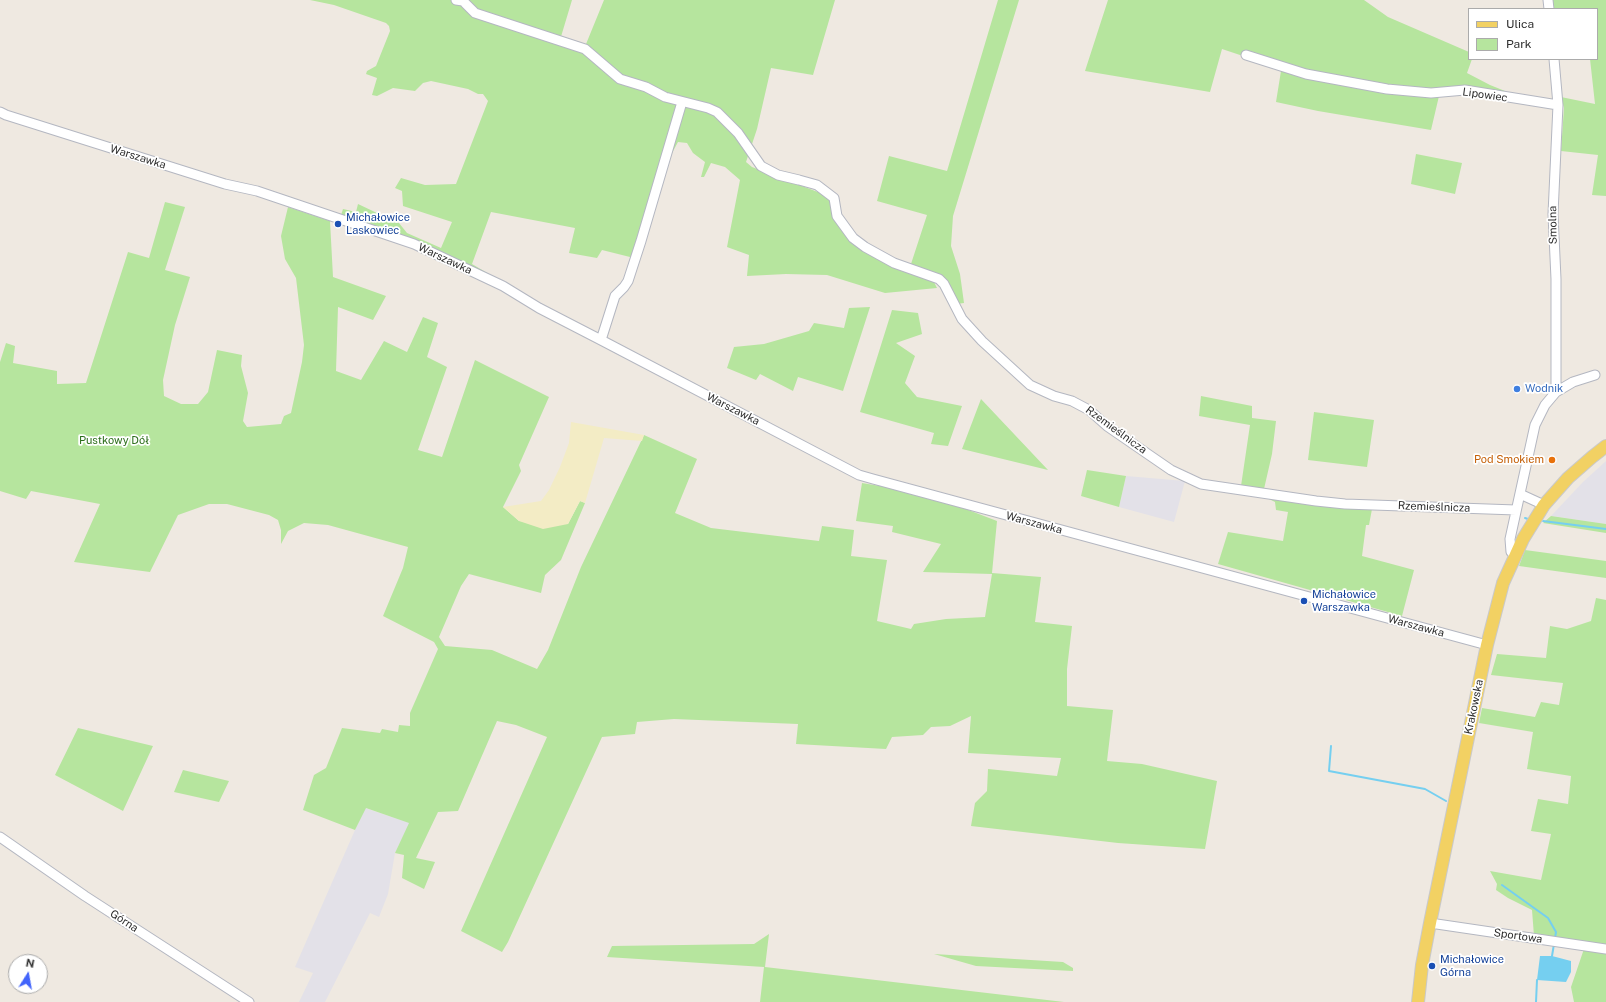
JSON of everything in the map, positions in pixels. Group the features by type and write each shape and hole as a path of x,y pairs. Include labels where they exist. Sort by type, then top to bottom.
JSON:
{"main road":[{"name":"Krakowska","path":"1418,1002 1422,965 1430,923 1487,645 1500,594 1515,554 1528,529 1544,505 1580,467 1606,446"}],"street":[{"name":"Rzemieślnicza","path":"456,0 463,1 475,13 584,49 620,79 646,87 664,97 708,108 717,112 738,133 760,166 778,175 817,185 834,198 836,216 853,238 865,247 894,263 939,279 944,284 962,319 982,341 1030,385 1054,396 1072,401 1089,410 1107,426 1176,473 1201,484 1316,501 1345,504 1516,510"},
{"name":"Lipowiec","path":"1246,55 1306,74 1387,89 1431,93 1465,90 1558,105"},
{"name":"Smolna","path":"1554,60 1558,105 1553,214 1556,279 1556,392"},
{"path":"601,340 615,296 628,281 682,102"},
{"name":"Warszawka","path":"0,112 218,181 257,191 414,244 503,286 539,308 859,475 1487,645"},
{"path":"1515,554 1511,552 1510,539 1535,426 1545,405 1556,392 1573,382 1595,375"},
{"path":"1520,494 1544,505"},
{"name":"Górna","path":"0,837 85,896 250,1002"},
{"name":"Sportowa","path":"1430,923 1606,949"}],"shaded area":[{"path":"1606,461 1606,524 1551,516 1583,482"},
{"path":"1126,476 1185,481 1174,522 1119,507"},
{"path":"365,808 410,823 395,853 388,894 379,917 370,913 325,1002 299,1002 313,973 295,967"}],"green space":[{"path":"310,0 572,0 560,40 584,49 604,0 835,0 813,75 771,68 757,129 746,162 752,167 831,197 851,241 934,282 937,288 885,293 827,275 786,274 747,276 749,255 727,247 740,180 725,167 711,163 704,177 701,177 705,162 693,153 687,143 678,142 672,153 666,154 634,258 602,250 597,258 569,253 575,228 491,212 472,264 514,289 341,215 343,209 356,212 358,204 377,213 376,220 399,223 407,233 441,248 452,222 403,206 402,191 395,188 401,178 425,185 456,184 488,101 483,94 478,94 468,89 431,81 423,83 415,91 393,88 377,96 372,95 377,78 366,74 367,71 376,66 390,31 389,26 386,23 334,5"},
{"path":"998,0 1019,0 953,216 951,246 960,274 964,303 956,304 946,283 910,267 927,215 877,201 889,156 947,171"},
{"path":"1108,0 1364,0 1388,17 1468,52 1468,60 1472,60 1467,73 1505,91 1505,94 1396,88 1308,71 1243,56 1222,49 1210,92 1085,71"},
{"path":"1552,0 1606,0 1606,196 1592,195 1598,155 1561,151 1564,108 1561,97 1595,104 1590,60 1598,60 1598,8 1553,8"},
{"path":"1281,71 1439,96 1431,130 1318,111 1276,102"},
{"path":"1416,154 1462,163 1455,194 1411,184"},
{"name":"Pustkowy Dół","path":"165,202 185,207 165,270 190,277 175,325 163,380 164,396 181,404 198,404 208,392 217,350 242,355 241,366 248,393 243,421 247,427 281,424 284,416 291,413 302,362 304,345 296,278 285,259 281,236 288,207 330,221 333,277 386,296 373,320 338,307 336,371 361,380 384,341 407,352 423,317 438,323 427,357 447,367 418,450 442,457 475,360 549,397 519,465 521,471 503,507 519,521 568,524 580,501 585,503 561,560 545,575 541,593 469,574 461,586 439,637 445,646 492,650 537,669 548,650 581,567 644,435 697,459 675,513 711,528 819,541 822,526 854,530 851,556 887,560 877,621 911,629 914,624 946,619 985,617 992,574 923,572 941,544 892,532 893,526 856,521 862,483 898,489 958,506 997,521 992,573 1041,577 1035,622 1072,626 1067,669 1067,706 1113,710 1107,761 1142,764 1217,781 1205,849 1118,843 971,826 975,803 987,791 988,769 1057,776 1061,758 968,753 971,716 950,726 931,727 923,735 892,737 886,749 796,744 798,724 674,719 637,722 635,734 602,737 508,942 502,952 461,931 547,737 516,725 497,721 458,811 438,812 416,858 435,862 424,889 402,878 404,855 395,853 409,823 366,808 355,830 303,810 314,775 326,768 342,728 380,733 382,729 398,732 399,725 410,726 410,713 438,649 434,642 383,616 403,568 408,547 328,525 304,523 288,531 281,544 281,530 278,520 269,515 227,504 209,504 178,515 150,572 74,562 100,504 31,491 26,499 0,491 0,362 6,343 15,346 13,363 57,371 57,384 86,383 128,252 149,258"},
{"path":"870,307 843,391 798,377 793,391 760,374 756,380 727,368 734,347 764,344 809,331 814,323 844,328 849,308"},
{"path":"892,310 918,313 922,334 896,343 915,356 905,383 917,397 962,406 948,446 931,444 934,433 860,412"},
{"path":"1201,396 1252,406 1252,418 1276,421 1272,454 1264,489 1241,486 1250,425 1199,416"},
{"path":"981,399 1048,470 962,449"},
{"path":"1314,412 1374,420 1367,467 1308,460"},
{"path":"1087,470 1126,476 1119,507 1081,496"},
{"path":"1263,496 1372,509 1369,525 1366,525 1362,556 1414,570 1402,616 1218,564 1228,532 1283,541 1288,512 1276,510 1275,502"},
{"path":"1551,516 1606,524 1606,533 1543,523"},
{"path":"1525,550 1606,561 1606,578 1519,566"},
{"path":"1596,598 1606,600 1606,1002 1574,1002 1571,987 1586,943 1534,936 1532,910 1496,890 1497,884 1490,871 1541,880 1551,834 1531,831 1538,799 1568,804 1571,776 1527,769 1533,732 1479,723 1482,708 1535,717 1541,702 1559,705 1563,683 1491,675 1497,654 1546,658 1550,626 1567,629 1591,621"},
{"path":"78,728 153,746 123,811 55,775"},
{"path":"183,770 229,781 219,802 174,792"},
{"path":"769,934 765,967 1064,1002 760,1002 764,967 607,957 612,946 754,944"},
{"path":"934,954 1063,962 1073,968 1073,971 976,966"}],"sand":[{"path":"571,422 644,435 642,441 604,438 585,503 580,501 568,524 543,529 519,521 503,507 541,501 549,490 560,467 569,443"}],"water":[{"path":"1540,956 1552,956 1571,961 1571,972 1566,982 1537,980"}],"waterway":[{"path":"1543,521 1606,529"},
{"path":"1331,746 1329,771 1425,789 1446,801"},
{"path":"1502,885 1548,918 1556,932 1555,938"},
{"path":"1552,956 1554,944"},
{"path":"1536,1002 1537,980"}],"place":[{"name":"Michałowice Laskowiec","path":"338,224"},
{"name":"Wodnik","path":"1517,389"},
{"name":"Pod Smokiem","path":"1552,460"},
{"name":"Michałowice Warszawka","path":"1304,601"},
{"name":"Michałowice Górna","path":"1432,966"}]}
